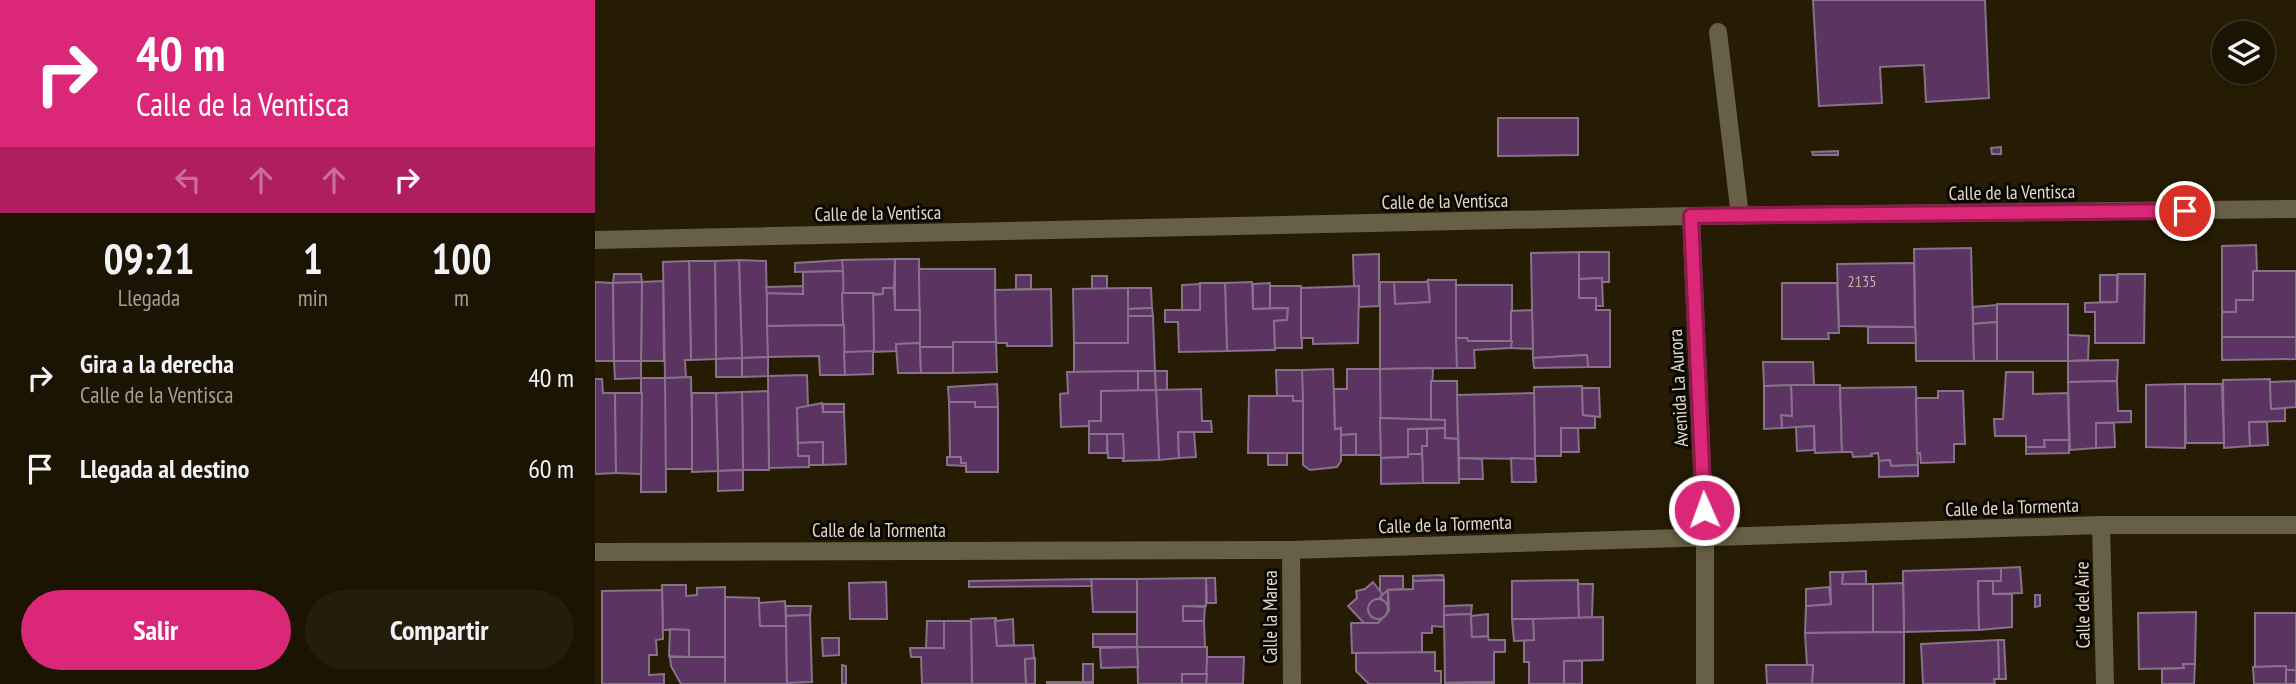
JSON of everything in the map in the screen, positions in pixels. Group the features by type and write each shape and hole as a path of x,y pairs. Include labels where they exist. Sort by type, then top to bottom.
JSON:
{"street":[{"path":"1718,32 1739,216"},
{"name":"Calle de la Ventisca","path":"595,240 1691,216 2296,209"},
{"name":"Avenida La Aurora","path":"1691,216 1705,536 1705,684"},
{"name":"Calle de la Tormenta","path":"595,552 1291,550 2101,525 2296,524"},
{"name":"Calle del Aire","path":"2101,525 2105,684"},
{"name":"Calle la Marea","path":"1291,550 1291,684"}],"building":[{"path":"1813,0 1985,0 1989,98 1926,102 1924,65 1880,67 1882,103 1819,106"},
{"path":"1498,118 1578,118 1578,155 1498,156"},
{"path":"2001,147 2001,154 1992,154 1991,148"},
{"path":"1838,151 1838,155 1813,155 1812,152"},
{"path":"2256,245 2257,272 2253,271 2253,300 2236,300 2236,312 2222,312 2222,246"},
{"path":"1971,248 1974,361 1916,361 1914,249"},
{"path":"1579,252 1609,252 1609,282 1602,282 1602,278 1579,279"},
{"path":"1579,252 1579,298 1596,298 1596,310 1610,310 1610,367 1588,367 1587,355 1533,358 1531,253"},
{"path":"1379,254 1379,306 1359,307 1359,286 1354,286 1353,255"},
{"path":"895,259 919,259 920,310 895,310"},
{"path":"895,259 894,288 883,288 883,294 842,293 842,260"},
{"path":"739,260 766,261 768,357 742,358"},
{"path":"739,260 742,358 716,359 715,261"},
{"path":"842,260 843,271 795,272 795,263"},
{"path":"689,261 715,261 716,359 691,360"},
{"path":"689,261 691,360 685,360 686,378 665,378 663,262"},
{"path":"1914,263 1915,327 1839,326 1837,264"},
{"path":"919,269 995,269 996,342 953,342 953,347 920,347"},
{"path":"843,271 844,325 767,326 767,293 803,294 803,272"},
{"path":"2253,271 2296,271 2296,337 2222,337 2222,312 2236,312 2236,300 2253,300"},
{"path":"614,274 641,274 642,282 613,283"},
{"path":"2118,274 2145,274 2144,343 2095,343 2095,312 2085,312 2085,303 2117,302"},
{"path":"1016,275 1031,275 1031,289 1016,289"},
{"path":"2100,275 2117,275 2117,302 2100,302"},
{"path":"1092,276 1107,276 1107,289 1092,289"},
{"path":"1602,278 1603,306 1596,306 1596,298 1579,298 1579,279"},
{"path":"1428,280 1430,302 1395,304 1394,282"},
{"path":"1428,280 1456,280 1457,368 1380,369 1380,282 1394,282 1395,304 1430,302"},
{"path":"663,281 664,361 641,361 642,282"},
{"path":"595,282 613,283 614,361 595,361"},
{"path":"642,282 641,361 614,361 613,283"},
{"path":"1252,282 1253,309 1288,308 1287,320 1274,321 1275,350 1227,351 1225,283"},
{"path":"1200,283 1225,283 1227,351 1179,352 1178,322 1165,322 1165,310 1200,310"},
{"path":"1270,283 1270,308 1253,309 1253,284"},
{"path":"1782,283 1837,283 1839,333 1828,333 1829,339 1782,339"},
{"path":"1200,284 1200,310 1182,310 1182,285"},
{"path":"1456,285 1512,285 1512,341 1468,341 1467,338 1456,338"},
{"path":"803,286 803,294 767,293 766,287"},
{"path":"1270,286 1301,286 1302,348 1275,348 1274,321 1287,320 1288,308 1270,308"},
{"path":"1359,286 1358,343 1313,344 1313,338 1301,338 1301,288"},
{"path":"883,288 894,288 895,310 920,310 920,343 896,344 896,351 874,352 873,295 883,294"},
{"path":"1128,288 1151,288 1152,308 1128,309"},
{"path":"1128,288 1128,343 1074,343 1073,289"},
{"path":"1051,289 1052,346 1007,346 1007,343 996,343 995,290"},
{"path":"842,293 873,293 874,352 844,352"},
{"path":"1997,304 2068,304 2068,361 1997,361"},
{"path":"1997,305 1997,322 1973,324 1973,307"},
{"path":"1152,308 1153,316 1128,316 1128,309"},
{"path":"1532,310 1533,349 1511,348 1511,311"},
{"path":"1128,316 1153,316 1155,371 1074,372 1074,343 1128,343"},
{"path":"1997,322 1997,361 1974,361 1973,324"},
{"path":"844,325 845,375 820,375 819,356 768,357 767,326"},
{"path":"1868,327 1915,327 1916,343 1868,343"},
{"path":"2068,335 2089,336 2088,360 2068,361"},
{"path":"2222,337 2296,337 2296,359 2222,360"},
{"path":"1456,338 1467,338 1468,341 1512,341 1511,348 1474,350 1475,368 1457,368"},
{"path":"953,342 996,342 997,372 953,373"},
{"path":"920,343 921,373 898,373 896,344"},
{"path":"920,347 953,347 953,373 921,373"},
{"path":"873,351 873,374 845,375 844,352"},
{"path":"1587,355 1588,367 1534,368 1533,358"},
{"path":"768,357 768,376 742,377 742,358"},
{"path":"742,358 742,377 716,377 716,359"},
{"path":"2118,360 2117,381 2068,382 2068,361"},
{"path":"614,361 641,361 641,378 615,379"},
{"path":"1763,362 1813,362 1814,385 1764,386"},
{"path":"1433,368 1431,420 1380,418 1380,369"},
{"path":"1333,369 1335,429 1341,428 1341,461 1337,467 1310,470 1303,465 1302,370"},
{"path":"1347,369 1380,369 1381,455 1356,455 1356,434 1341,435 1341,428 1335,429 1334,389 1347,389"},
{"path":"1276,370 1302,370 1303,401 1293,401 1293,396 1277,396"},
{"path":"1138,371 1155,371 1156,390 1138,391"},
{"path":"1138,371 1138,391 1101,391 1101,421 1089,421 1089,426 1061,427 1060,394 1068,393 1067,372"},
{"path":"1155,371 1167,371 1167,390 1156,390"},
{"path":"2006,372 2033,372 2033,394 2068,393 2069,440 2044,440 2045,447 2026,447 2026,436 1995,436 1994,419 2003,419"},
{"path":"807,375 808,407 797,408 798,456 809,456 809,467 769,468 768,376"},
{"path":"691,377 693,469 665,469 665,378"},
{"path":"641,378 665,378 666,492 641,492"},
{"path":"595,379 602,379 603,393 615,393 616,473 595,474"},
{"path":"2270,379 2271,409 2285,408 2285,421 2249,422 2250,446 2224,448 2223,380"},
{"path":"1431,381 1457,381 1458,439 1445,438 1445,420 1431,420"},
{"path":"2117,381 2118,411 2131,411 2131,422 2096,423 2096,448 2070,450 2068,382"},
{"path":"2296,381 2296,407 2271,409 2270,382"},
{"path":"997,384 998,407 975,407 975,402 949,402 948,387"},
{"path":"2185,384 2222,384 2224,443 2186,443"},
{"path":"2185,384 2185,448 2146,447 2146,385"},
{"path":"1791,385 1840,385 1842,452 1815,453 1814,426 1782,428 1781,415 1792,416"},
{"path":"1791,385 1792,416 1781,415 1782,428 1764,429 1764,386"},
{"path":"1582,386 1583,415 1595,416 1595,428 1561,428 1561,456 1535,456 1534,387"},
{"path":"1916,387 1918,465 1891,466 1890,460 1879,461 1878,453 1853,457 1852,452 1842,452 1840,388"},
{"path":"1582,388 1599,388 1600,417 1583,415"},
{"path":"1201,389 1202,421 1211,421 1212,432 1178,432 1179,458 1159,460 1156,390"},
{"path":"1156,390 1159,460 1123,461 1123,434 1089,434 1089,421 1101,421 1101,391"},
{"path":"768,391 769,470 743,470 742,392"},
{"path":"1938,391 1963,391 1965,444 1954,444 1954,462 1921,463 1920,453 1917,453 1916,398 1938,398"},
{"path":"742,392 743,470 718,471 716,393"},
{"path":"615,393 642,393 641,474 616,473"},
{"path":"692,393 716,393 718,471 692,472"},
{"path":"1534,393 1535,459 1459,458 1457,395"},
{"path":"1249,396 1293,396 1293,401 1303,401 1303,453 1248,453"},
{"path":"949,402 975,402 975,407 998,407 998,472 966,472 966,463 961,463 961,457 950,457"},
{"path":"822,403 823,412 844,412 846,464 823,465 823,442 798,443 797,408"},
{"path":"823,404 844,404 844,412 823,412"},
{"path":"1380,418 1445,420 1445,428 1408,429 1408,457 1381,458"},
{"path":"2249,422 2267,422 2268,445 2250,446"},
{"path":"2096,423 2114,423 2115,447 2096,448"},
{"path":"1814,426 1814,450 1797,451 1796,427"},
{"path":"1445,428 1445,438 1458,439 1459,483 1423,483 1422,446 1427,446 1427,429"},
{"path":"1561,428 1578,428 1579,452 1561,452"},
{"path":"1408,429 1427,429 1427,446 1422,446 1422,454 1408,454"},
{"path":"1178,432 1194,432 1196,457 1179,458"},
{"path":"1089,434 1107,434 1107,453 1089,453"},
{"path":"1107,434 1123,434 1124,458 1108,458"},
{"path":"1356,434 1356,455 1341,455 1341,435"},
{"path":"2044,440 2069,440 2069,453 2026,454 2026,447 2045,447"},
{"path":"823,442 823,465 809,465 809,456 798,456 798,443"},
{"path":"1268,453 1287,453 1287,465 1268,465"},
{"path":"1408,454 1422,454 1423,483 1381,484 1381,458 1408,457"},
{"path":"947,457 961,457 961,463 966,463 966,466 947,465"},
{"path":"1459,458 1482,459 1483,479 1459,479"},
{"path":"1511,458 1535,459 1536,482 1512,482"},
{"path":"1890,460 1891,466 1918,465 1918,476 1879,477 1879,461"},
{"path":"743,470 743,490 718,491 718,471"},
{"path":"2020,567 2022,593 1993,594 1993,581 2001,581 2001,568"},
{"path":"2001,568 2001,581 1978,581 1979,630 1904,632 1903,571"},
{"path":"1866,571 1866,584 1842,584 1843,572"},
{"path":"1830,572 1843,572 1842,584 1873,584 1873,632 1805,633 1806,606 1831,604"},
{"path":"1443,575 1444,580 1413,581 1413,576"},
{"path":"1380,576 1403,576 1403,589 1388,590 1383,595 1380,592"},
{"path":"1206,578 1215,578 1216,603 1207,603"},
{"path":"1206,578 1206,606 1183,606 1183,621 1204,621 1205,647 1137,647 1137,579"},
{"path":"1091,579 1137,579 1137,612 1093,612"},
{"path":"1091,579 1092,586 969,587 969,581"},
{"path":"1444,580 1444,627 1432,626 1432,633 1422,633 1422,653 1352,653 1351,623 1378,623 1389,611 1388,590 1413,589 1413,581"},
{"path":"1578,580 1579,619 1512,619 1512,581"},
{"path":"1978,581 1993,581 1993,594 2012,594 2012,627 1979,630"},
{"path":"886,582 887,619 850,619 849,583"},
{"path":"1373,582 1383,595 1369,607 1370,615 1377,619 1382,618 1378,623 1364,623 1348,606 1357,598 1356,591 1365,589"},
{"path":"1903,583 1904,632 1873,632 1873,584"},
{"path":"1578,584 1593,584 1592,617 1579,618"},
{"path":"662,585 686,585 686,596 697,595 697,588 725,587 725,657 689,657 689,630 663,630"},
{"path":"1829,587 1831,604 1806,606 1806,589"},
{"path":"662,590 663,639 656,640 657,655 649,655 649,675 664,674 664,684 602,684 602,591"},
{"path":"1388,590 1388,607 1380,597"},
{"path":"2035,595 2040,595 2040,606 2035,607"},
{"path":"725,597 759,598 760,626 786,626 787,684 725,684"},
{"path":"1378,599 1385,602 1388,609 1385,616 1378,619 1371,616 1368,609 1371,602"},
{"path":"785,601 786,626 760,626 759,603"},
{"path":"1472,605 1471,614 1444,615 1444,606"},
{"path":"786,606 811,606 810,615 786,616"},
{"path":"1183,606 1205,607 1204,621 1183,621"},
{"path":"2196,612 2195,664 2183,664 2184,668 2139,669 2138,613"},
{"path":"2255,613 2296,613 2296,670 2286,670 2286,666 2255,667"},
{"path":"1471,614 1472,637 1488,636 1489,640 1505,640 1505,652 1494,652 1494,682 1445,683 1444,615"},
{"path":"1488,614 1488,636 1472,637 1471,616"},
{"path":"810,615 812,682 787,683 786,616"},
{"path":"1603,617 1603,660 1564,661 1564,684 1529,684 1529,662 1524,662 1524,640 1534,640 1533,619"},
{"path":"996,618 997,646 1033,645 1034,659 1025,659 1026,684 972,684 971,619"},
{"path":"1013,619 1014,645 997,646 995,621"},
{"path":"1512,619 1533,619 1534,640 1514,641"},
{"path":"927,621 944,621 944,648 926,648"},
{"path":"944,621 971,621 972,684 922,684 921,657 911,657 910,648 944,648"},
{"path":"670,629 689,630 689,657 669,656"},
{"path":"1904,632 1904,684 1812,684 1813,665 1807,665 1805,633"},
{"path":"1093,634 1137,634 1137,647 1093,647"},
{"path":"822,638 839,638 839,655 823,656"},
{"path":"1998,640 2004,640 2006,679 1999,679"},
{"path":"1998,640 1999,679 1994,679 1995,684 1923,684 1921,644"},
{"path":"1137,647 1207,647 1207,674 1182,674 1182,684 1138,684"},
{"path":"1137,647 1138,667 1101,668 1100,648"},
{"path":"1435,652 1435,671 1441,671 1441,684 1369,684 1356,671 1356,653"},
{"path":"670,657 725,657 725,684 681,684 671,666"},
{"path":"1207,657 1244,657 1243,684 1206,684"},
{"path":"1035,658 1035,684 1026,684 1025,659"},
{"path":"1564,661 1582,661 1582,684 1564,684"},
{"path":"1083,664 1093,664 1093,682 1083,682"},
{"path":"2183,664 2195,664 2194,684 2162,684 2162,669 2184,668"},
{"path":"842,665 846,666 846,684 842,684"},
{"path":"1766,665 1813,665 1812,684 1767,684"},
{"path":"2286,666 2286,684 2254,684 2253,667"},
{"path":"2286,670 2296,670 2296,684 2286,684"},
{"path":"1182,674 1207,674 1206,684 1182,684"},
{"path":"1093,682 1093,684 1047,684"},
{"path":"1445,683 1494,684 1445,684"}],"route":[{"path":"1704,510 1691,216 2185,211"}]}
